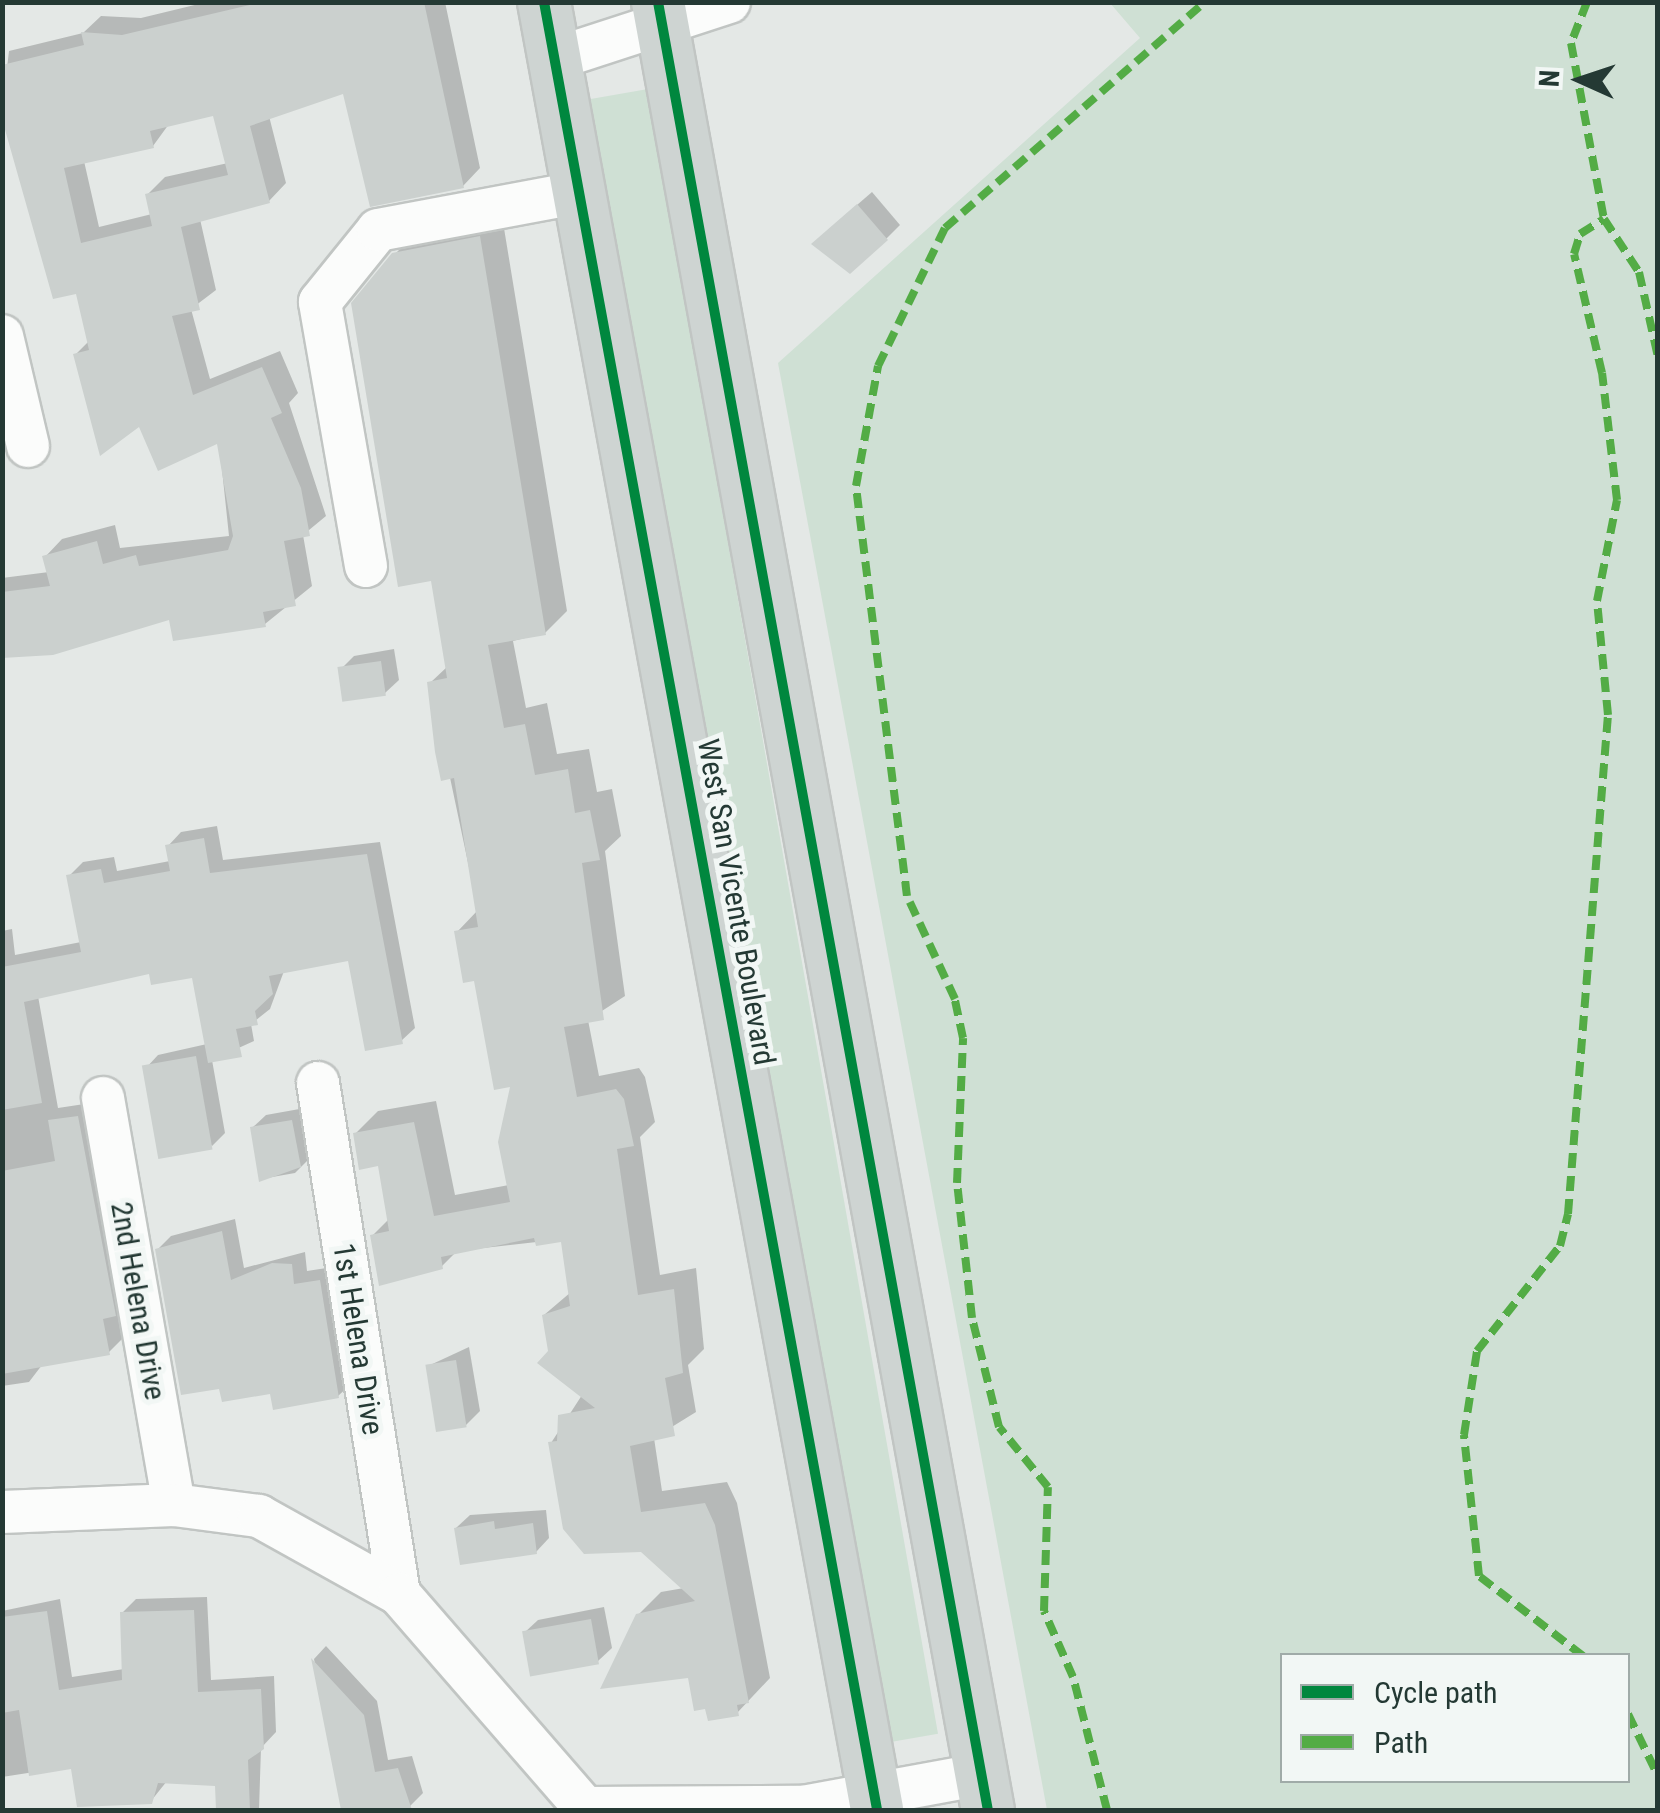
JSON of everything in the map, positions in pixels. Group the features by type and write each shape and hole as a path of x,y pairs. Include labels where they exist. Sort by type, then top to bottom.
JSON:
{"main road":[{"name":"West San Vicente Boulevard","path":"544,2 875,1801"},
{"path":"660,16 985,1792"}],"street":[{"path":"554,59 660,16 729,2"},
{"path":"366,566 320,302 378,230 581,192"},
{"path":"2,336 28,446"},
{"name":"1st Helena Drive","path":"318,1083 399,1594"},
{"name":"2nd Helena Drive","path":"103,1098 174,1505"},
{"path":"2,1512 174,1505 259,1516 399,1594 584,1809 803,1807 985,1792"}],"green space":[{"path":"1110,3 1657,3 1657,1810 1047,1810 778,363 1140,38"},
{"path":"648,89 938,1734 875,1745 585,100"}],"building":[{"path":"262,2 424,2 464,188 370,207 343,94 250,126 270,203 181,227 200,310 172,316 193,395 262,367 282,413 271,418 301,488 310,536 284,541 296,606 263,612 266,627 173,641 169,620 53,655 2,658 2,592 50,586 42,556 97,541 103,564 136,555 139,566 228,550 233,536 217,444 158,471 139,427 100,456 73,354 89,350 76,294 53,299 2,119 2,65 84,45 81,32 122,35","holes":["213,116 228,175 145,194 152,226 81,243 64,168 154,148 150,131"]},
{"path":"857,204 888,240 850,274 811,244"},
{"path":"480,236 546,635 488,645 504,728 525,724 535,775 568,769 575,813 590,810 600,860 582,863 604,1020 564,1027 577,1097 616,1089 624,1099 634,1146 617,1149 638,1295 674,1289 683,1373 665,1378 675,1436 630,1446 641,1512 705,1503 715,1525 749,1703 737,1705 739,1716 708,1721 705,1709 694,1711 688,1678 600,1689 636,1614 695,1601 641,1552 584,1554 563,1529 548,1442 557,1441 558,1415 595,1408 537,1363 548,1351 542,1315 570,1306 561,1242 536,1246 534,1238 441,1257 443,1269 379,1286 370,1235 389,1231 378,1166 359,1170 353,1133 414,1122 434,1216 510,1202 498,1142 510,1087 494,1090 474,981 463,983 454,931 478,927 454,778 441,781 435,752 427,682 447,678 431,581 398,587 351,303 392,253"},
{"path":"381,661 386,696 342,702 337,667"},
{"path":"204,838 210,873 367,854 403,1044 365,1051 348,961 269,976 273,994 255,1011 258,1025 236,1029 242,1057 208,1063 192,978 151,985 149,974 24,1002 42,1103 2,1110 2,967 81,952 66,875 101,869 104,883 170,871 165,845"},
{"path":"196,1056 212,1150 158,1159 142,1066"},
{"path":"78,1116 116,1316 103,1319 110,1355 2,1374 2,1171 55,1161 48,1120"},
{"path":"292,1120 301,1167 259,1182 250,1127"},
{"path":"222,1231 231,1280 272,1263 292,1264 294,1284 320,1280 339,1398 273,1410 270,1394 222,1402 219,1389 181,1395 155,1249"},
{"path":"456,1360 467,1427 436,1432 425,1365"},
{"path":"494,1521 495,1529 533,1523 537,1554 460,1565 454,1528"},
{"path":"194,1610 198,1692 261,1689 264,1749 248,1760 250,1810 216,1810 215,1786 158,1783 152,1804 77,1807 71,1769 29,1776 19,1710 2,1713 2,1617 47,1611 59,1690 122,1680 120,1612"},
{"path":"591,1619 599,1664 530,1676 522,1631"},
{"path":"311,1658 364,1715 375,1772 398,1768 412,1810 341,1810"}],"marked path":[{"path":"1107,1810 1073,1677 1044,1611 1048,1487 999,1427 972,1318 957,1183 963,1038 955,999 907,896 856,486 878,366 945,228 1205,2"},
{"path":"1587,2 1571,43 1604,219"},
{"path":"1579,1653 1479,1576 1464,1435 1477,1351 1560,1246 1568,1214 1608,715 1597,601 1617,500 1602,373 1574,254 1580,234 1604,219 1639,272 1658,357"},
{"path":"1630,1718 1658,1776"}],"cycle path":[{"path":"544,2 877,1810"},
{"path":"658,2 988,1810"}]}
